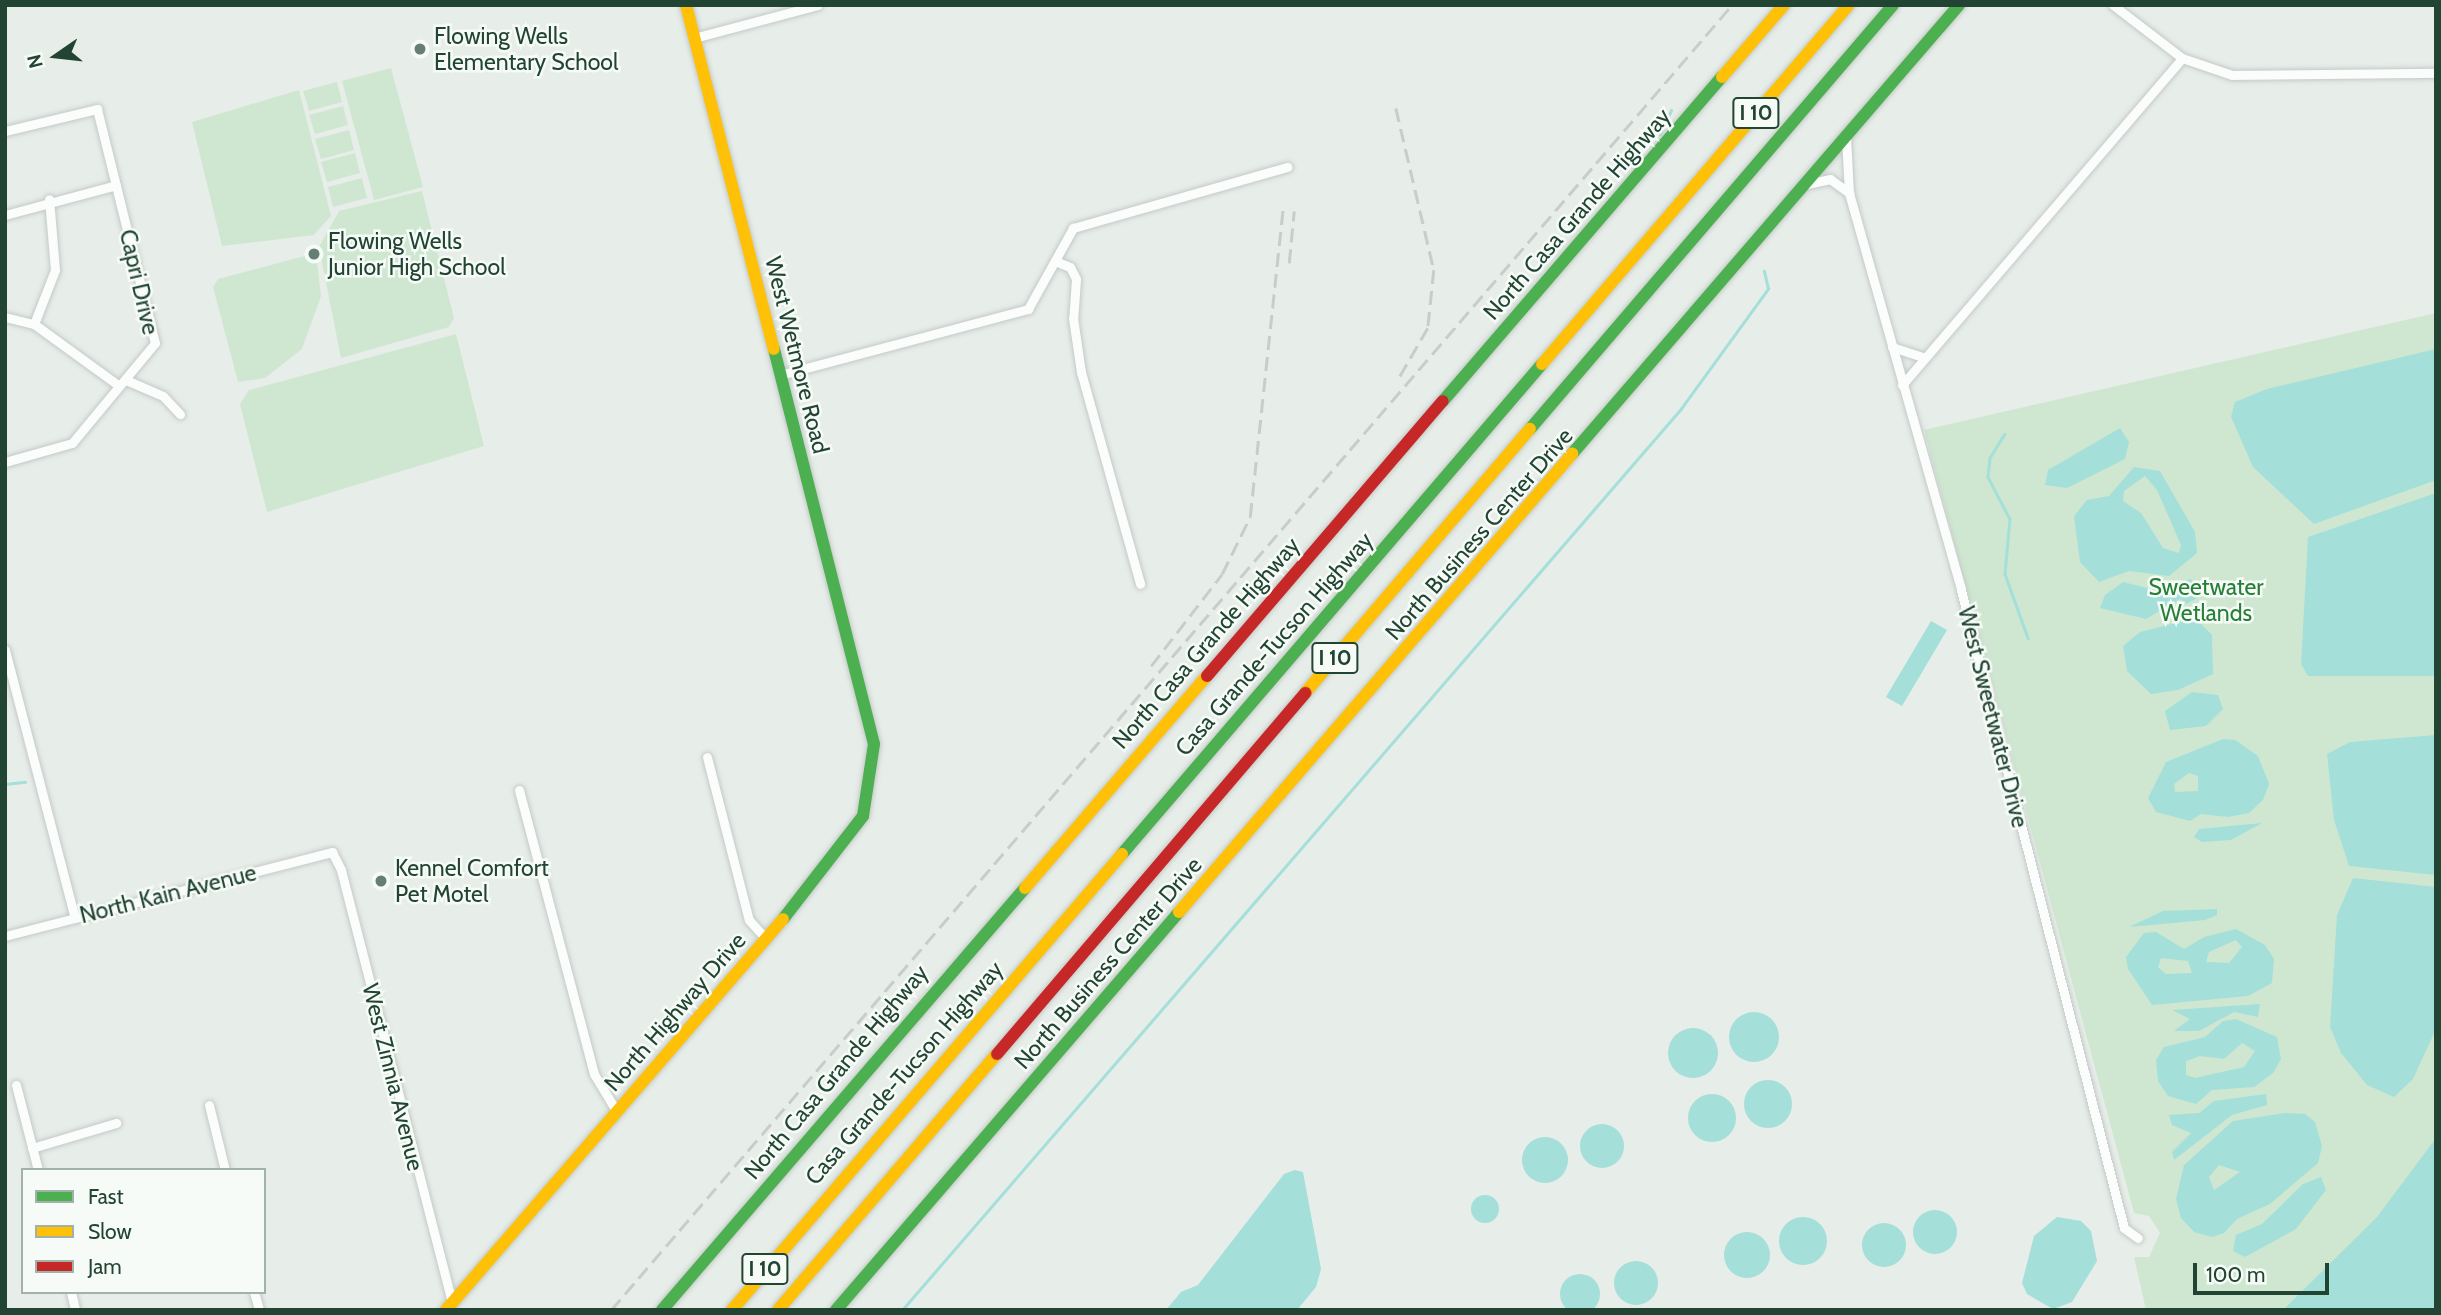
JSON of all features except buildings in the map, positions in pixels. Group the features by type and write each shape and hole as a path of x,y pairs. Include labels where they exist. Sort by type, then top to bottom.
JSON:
{"main road":[{"name":"West Wetmore Road","path":"686,5 868,715"},
{"name":"North Casa Grande Highway","path":"662,1310 1784,5"},
{"name":"Casa Grande-Tucson Highway","path":"732,1310 799,1228 1849,5"},
{"name":"I 10","path":"778,1310 1893,5"},
{"name":"North Business Center Drive","path":"836,1310 1959,5"},
{"name":"North Highway Drive","path":"449,1306 846,844 863,816 873,773 868,715"},
{"path":"717,1310 799,1228"}],"street":[{"path":"694,37 818,5"},
{"path":"2113,5 2182,58 2242,77 2436,72"},
{"path":"1902,385 1923,357 2182,58"},
{"name":"Capri Drive","path":"5,131 97,109 155,343 72,443 5,462"},
{"name":"West Sweetwater Drive","path":"1847,135 1844,159 1849,193 1961,590 2124,1228 2138,1238"},
{"path":"780,375 1028,309 1073,228 1287,167"},
{"path":"1805,184 1830,179 1849,193"},
{"path":"5,215 49,199 116,185"},
{"path":"34,324 55,270 49,199"},
{"path":"1055,261 1070,267 1076,279 1073,318 1082,372 1140,584"},
{"path":"5,317 34,324 122,383 163,396 180,414"},
{"path":"1892,347 1923,357"},
{"path":"5,650 75,918"},
{"path":"707,757 750,920 766,939"},
{"path":"519,790 594,1074 617,1112"},
{"name":"North Kain Avenue","path":"5,936 332,852"},
{"name":"West Zinnia Avenue","path":"332,852 341,870 449,1306"},
{"path":"16,1084 37,1168"},
{"path":"209,1105 225,1168"},
{"path":"32,1148 116,1123"}],"green space":[{"path":"391,68 423,187 374,200 342,81"},
{"path":"337,82 342,102 309,111 303,91"},
{"path":"299,90 331,216 314,235 222,246 192,122"},
{"path":"343,106 348,125 315,134 309,115"},
{"path":"349,130 354,150 321,159 315,139"},
{"path":"355,153 360,173 327,182 321,162"},
{"path":"362,178 367,198 333,207 328,187"},
{"path":"422,191 454,318 449,327 341,358 319,247 339,211"},
{"path":"316,253 321,296 302,349 265,378 238,382 213,287 218,279"},
{"name":"Sweetwater Wetlands","path":"2436,313 2436,1310 2146,1310 2134,1257 2149,1257 2160,1233 2149,1216 2134,1213 1924,430"},
{"path":"456,334 484,446 267,512 240,404 249,390"}],"water":[{"path":"2436,349 2436,480 2314,524 2253,467 2231,417 2235,402 2267,389"},
{"path":"2120,428 2129,442 2125,459 2067,488 2045,485 2048,470"},
{"path":"2134,467 2160,471 2195,532 2197,553 2169,576 2129,571 2099,582 2080,562 2074,516 2087,500 2109,496","holes":["2145,476 2157,490 2181,545 2179,553 2163,548 2141,513 2123,501 2124,491"]},
{"path":"2436,493 2436,676 2308,676 2301,664 2308,537"},
{"path":"2191,579 2199,597 2186,604 2180,599 2146,619 2100,608 2105,595 2123,582 2151,589"},
{"path":"1931,621 1947,630 1902,706 1886,697"},
{"path":"2184,621 2199,622 2212,635 2213,674 2178,690 2151,694 2127,671 2123,646 2140,632"},
{"path":"2192,692 2218,695 2223,709 2206,726 2170,730 2165,711"},
{"path":"2436,735 2436,875 2349,866 2334,820 2327,754 2350,742"},
{"path":"2223,739 2235,740 2258,756 2269,784 2263,800 2249,813 2228,817 2201,814 2190,821 2156,812 2148,798 2166,762","holes":["2189,773 2198,776 2198,791 2175,792 2174,784"]},
{"path":"2262,823 2231,840 2202,842 2194,837 2199,829"},
{"path":"2353,878 2436,887 2436,1029 2413,1079 2394,1097 2367,1085 2341,1053 2330,1027 2337,915"},
{"path":"2217,909 2217,915 2205,920 2129,927 2163,911"},
{"path":"2236,929 2265,945 2274,959 2272,983 2248,996 2152,1005 2128,969 2126,957 2144,933 2156,932 2184,949 2204,937","holes":["2236,940 2242,947 2229,963 2206,962 2209,952","2161,958 2188,961 2192,973 2166,974 2158,967"]},
{"path":"2260,1004 2258,1017 2234,1012 2199,1031 2174,1031 2190,1019 2172,1010"},
{"path":"1754,1012 1772,1019 1779,1037 1772,1055 1754,1062 1736,1055 1729,1037 1736,1019"},
{"path":"2236,1019 2277,1037 2281,1059 2273,1073 2254,1087 2212,1090 2196,1104 2168,1096 2158,1081 2156,1060 2164,1047 2205,1037 2223,1021","holes":["2242,1043 2255,1051 2244,1067 2195,1078 2186,1075 2186,1061 2200,1056 2224,1059"]},
{"path":"1693,1028 1710,1036 1718,1053 1710,1070 1693,1078 1676,1070 1668,1053 1676,1036"},
{"path":"1768,1080 1785,1087 1792,1104 1785,1121 1768,1128 1751,1121 1744,1104 1751,1087"},
{"path":"1712,1094 1729,1101 1736,1118 1729,1135 1712,1142 1695,1135 1688,1118 1695,1101"},
{"path":"2266,1094 2267,1105 2232,1115 2174,1160 2172,1152 2191,1133 2172,1125 2169,1115 2199,1113 2214,1101"},
{"path":"2285,1113 2305,1114 2315,1122 2322,1146 2318,1163 2270,1204 2237,1219 2224,1233 2212,1237 2194,1232 2181,1218 2176,1199 2184,1165 2233,1121","holes":["2219,1165 2240,1172 2214,1190 2209,1177"]},
{"path":"1602,1124 1618,1130 1624,1146 1618,1162 1602,1168 1586,1162 1580,1146 1586,1130"},
{"path":"1545,1137 1561,1144 1568,1160 1561,1176 1545,1183 1529,1176 1522,1160 1529,1144"},
{"path":"2436,1138 2436,1310 2283,1310 2377,1217"},
{"path":"1295,1170 1303,1172 1321,1269 1316,1287 1297,1310 1166,1310 1181,1292 1198,1285 1284,1174"},
{"path":"2321,1177 2326,1190 2296,1229 2245,1257 2233,1251 2236,1235 2262,1224 2303,1184"},
{"path":"1485,1195 1495,1199 1499,1209 1495,1219 1485,1223 1475,1219 1471,1209 1475,1199"},
{"path":"1935,1210 1950,1217 1957,1232 1950,1247 1935,1254 1920,1247 1913,1232 1920,1217"},
{"path":"1803,1217 1820,1224 1827,1241 1820,1258 1803,1265 1786,1258 1779,1241 1786,1224"},
{"path":"2057,1217 2081,1221 2091,1231 2097,1261 2072,1302 2053,1309 2027,1294 2022,1283 2034,1236"},
{"path":"1884,1223 1899,1230 1906,1245 1899,1260 1884,1267 1869,1260 1862,1245 1869,1230"},
{"path":"1747,1232 1763,1239 1770,1255 1763,1271 1747,1278 1731,1271 1724,1255 1731,1239"},
{"path":"1636,1261 1652,1267 1658,1283 1652,1299 1636,1305 1620,1299 1614,1283 1620,1267"},
{"path":"1580,1274 1588,1275 1594,1280 1599,1286 1599,1302 1594,1308 1588,1313 1580,1314 1572,1313 1566,1308 1561,1302 1560,1294 1561,1286 1566,1280 1572,1275"}],"waterway":[{"path":"1660,135 1671,110"},
{"path":"902,1310 1680,410 1768,289 1764,271"},
{"path":"2005,434 1990,458 1988,477 2010,519 2005,574 2028,638"},
{"path":"5,784 25,782"}],"railway":[{"path":"611,1310 1732,5"},
{"path":"1396,108 1434,270 1428,328 1398,380"},
{"path":"1151,666 1222,574 1250,517 1283,209"},
{"path":"1289,263 1294,211"}],"traffic: fast":[{"path":"1530,429 1893,5"},
{"path":"1572,454 1959,5"},
{"path":"1443,401 1722,77"},
{"path":"774,349 874,744 863,816 783,919"},
{"path":"1122,854 1542,364"},
{"path":"662,1310 1025,888"},
{"path":"836,1310 1179,912"}],"traffic: slow":[{"path":"686,5 774,349"},
{"path":"1722,77 1784,5"},
{"path":"1542,364 1849,5"},
{"path":"1305,693 1530,429"},
{"path":"1179,912 1572,454"},
{"path":"1025,888 1207,676"},
{"path":"732,1310 1122,854"},
{"path":"446,1310 783,919"},
{"path":"778,1310 997,1054"}],"traffic: jam":[{"path":"1207,676 1443,401"},
{"path":"997,1054 1305,693"}],"place":[{"name":"Flowing Wells Elementary School","path":"420,49"},
{"name":"Flowing Wells Junior High School","path":"314,254"},
{"name":"Kennel Comfort Pet Motel","path":"381,881"}]}
